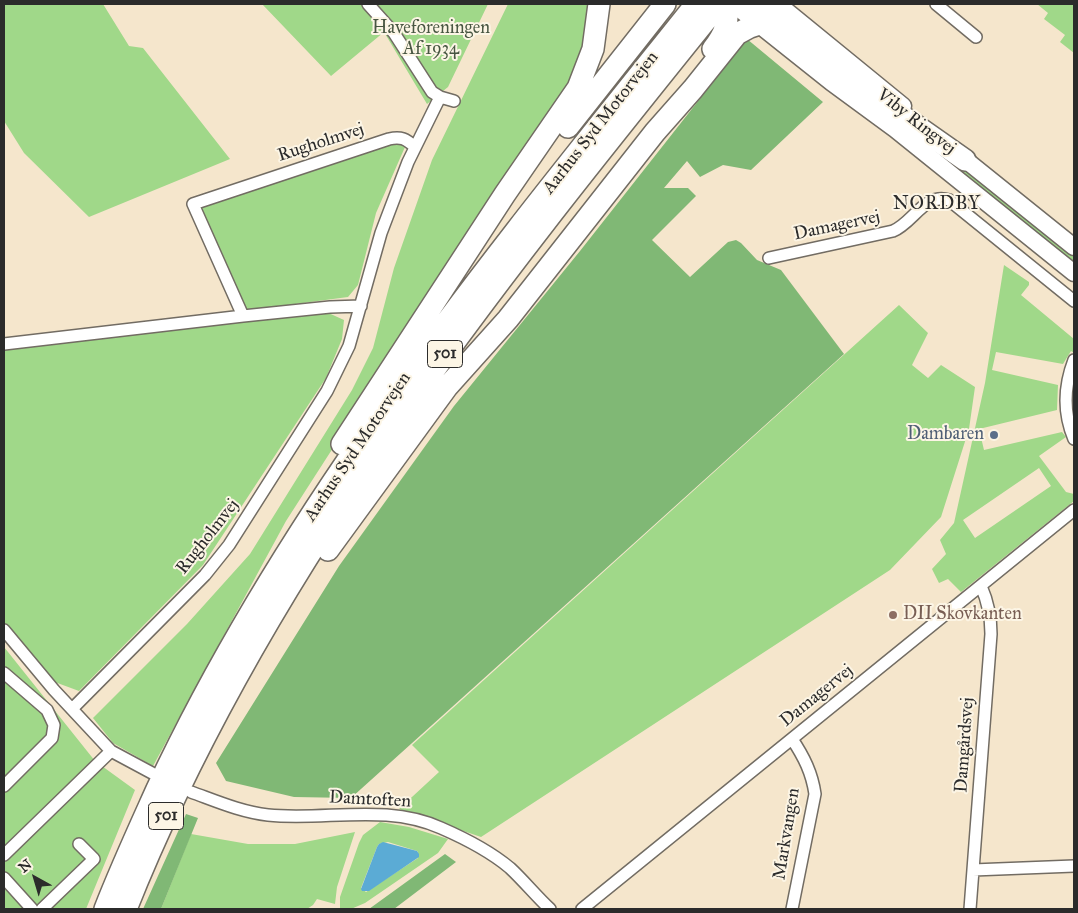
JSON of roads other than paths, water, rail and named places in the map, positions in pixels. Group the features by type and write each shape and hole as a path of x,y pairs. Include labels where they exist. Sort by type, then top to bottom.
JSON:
{"highway":[{"path":"202,720 226,646 278,549 355,423 505,194 578,88 593,48 599,4"},
{"path":"423,320 513,199 665,4"},
{"path":"202,720 304,584 442,394 508,319 655,132 693,89 737,34 750,27 731,8"},
{"path":"655,132 686,83 725,32 731,8"},
{"path":"731,8 871,94 965,160"},
{"name":"Aarhus Syd Motorvejen","path":"105,909 134,838 202,720 254,646 297,573 401,416 528,244 731,8"},
{"name":"Aarhus Syd Motorvejen","path":"126,909 174,798 202,720"}],"main road":[{"name":"Viby Ringvej","path":"778,4 878,85 965,160 1074,247"},
{"path":"791,4 800,22"},
{"name":"Viby Ringvej","path":"731,8 894,129 1074,273"}],"street":[{"path":"368,4 394,34 432,92 440,97 454,101"},
{"path":"936,4 976,37"},
{"path":"415,147 440,97"},
{"name":"Rugholmvej","path":"72,709 204,575 229,545 327,391 349,346 381,233 415,147 405,138 389,139 193,204 243,316"},
{"name":"Damagervej","path":"769,258 893,231 903,226 931,200 943,198 949,200 1074,301"},
{"path":"4,344 243,316 361,306"},
{"path":"1074,360 1067,382 1066,404 1069,424 1074,439"},
{"name":"Damagervej","path":"582,909 1074,510"},
{"name":"Damgårdsvej","path":"970,909 991,634 988,604 980,586"},
{"path":"4,630 111,751 152,773"},
{"path":"4,674 47,710 54,725 52,738 4,786"},
{"name":"Markvangen","path":"792,739 809,768 815,794 792,909"},
{"path":"4,855 111,751"},
{"name":"Damtoften","path":"191,792 230,806 267,815 378,815 409,818 436,826 485,851 510,868 550,909"},
{"path":"42,909 94,859 79,844"},
{"path":"973,870 1074,866"},
{"path":"4,878 32,909"}],"water":[{"path":"383,842 417,851 419,857 369,891 362,891 361,889 377,847"}],"place":[{"name":"Dambaren","path":"994,435"},
{"name":"DII Skovkanten","path":"893,615"}],"district":[{"name":"NORDBY","path":"937,204"}],"park label":[{"name":"Haveforeningen Af 1934","path":"431,39"}]}
